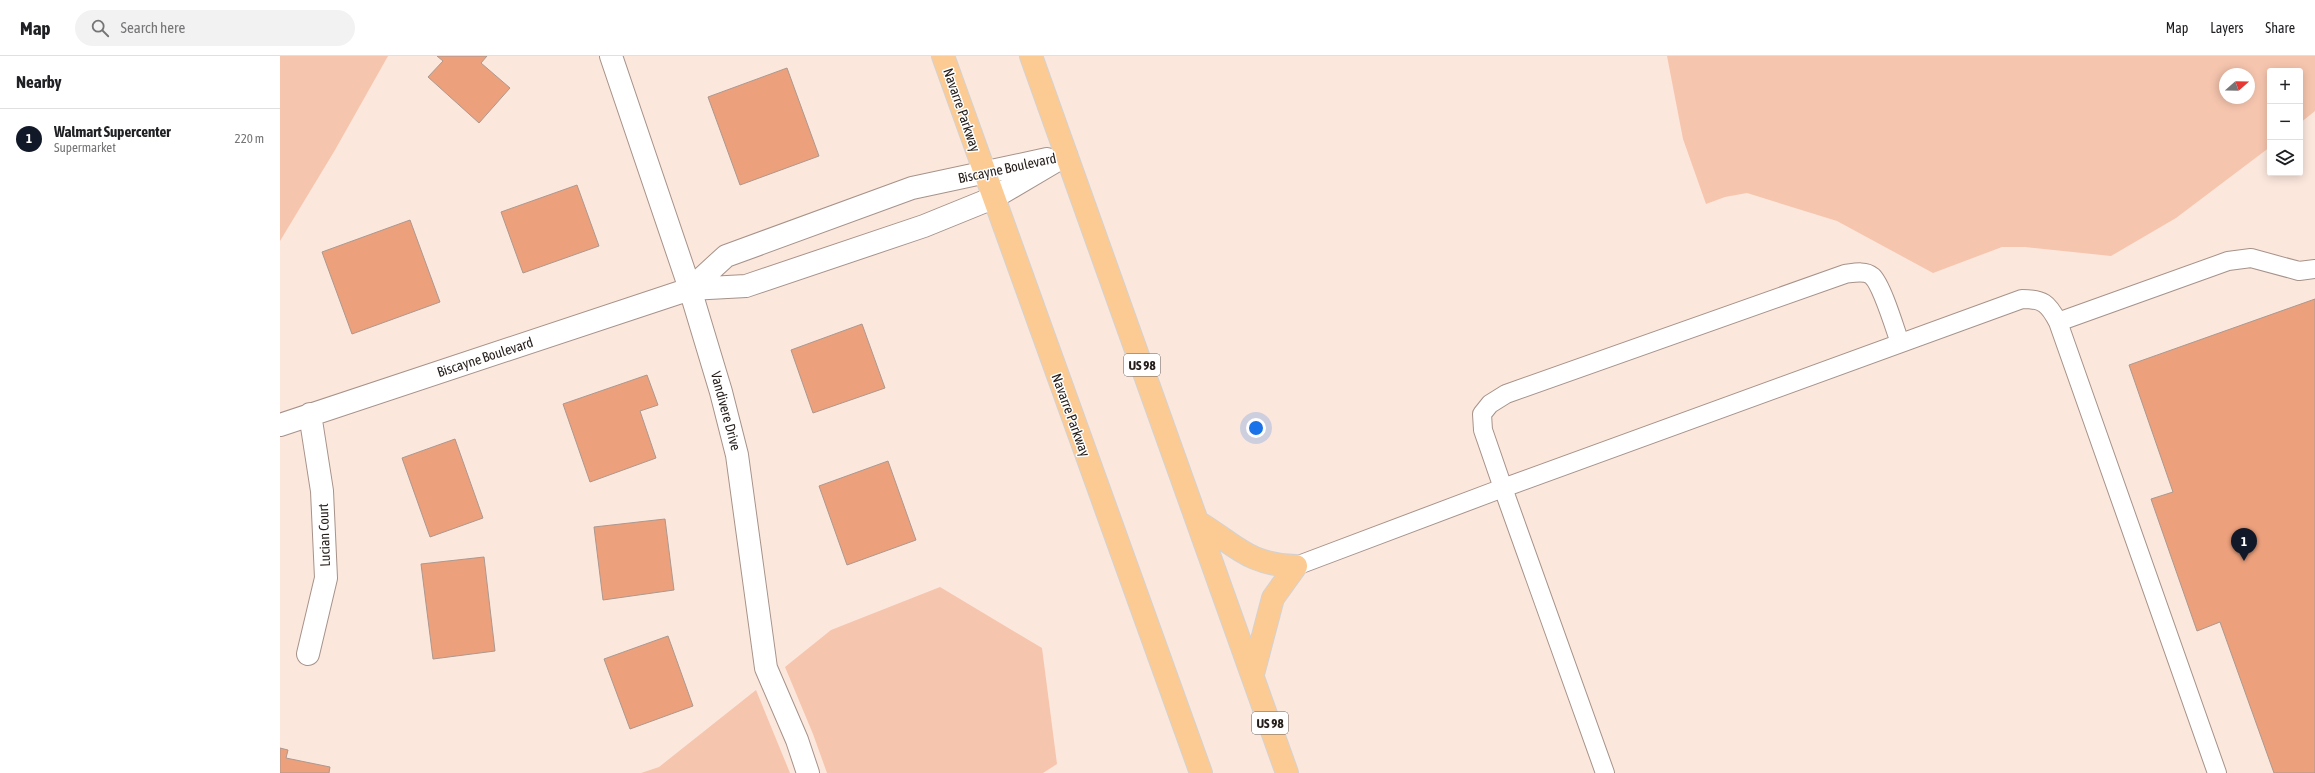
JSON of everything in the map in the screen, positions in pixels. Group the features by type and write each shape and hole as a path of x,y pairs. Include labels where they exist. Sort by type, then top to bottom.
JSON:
{"highway":[{"name":"Navarre Parkway","path":"943,56 1201,773"},
{"name":"US 98","path":"1031,56 1253,674 1287,773"},
{"path":"1198,522 1221,536 1238,551 1257,561 1275,566 1296,566"},
{"path":"1253,674 1273,598 1296,566"}],"street":[{"name":"Vandivere Drive","path":"611,56 690,289 722,392 738,455 766,668 797,740 808,773"},
{"name":"Biscayne Boulevard","path":"690,289 726,256 912,188 1066,155"},
{"name":"Biscayne Boulevard","path":"280,425 690,289 746,286 924,226 993,198 1066,155"},
{"name":"Lucian Court","path":"308,654 326,578 322,491 310,414"}],"lane":[{"path":"2058,322 2228,261 2251,258 2299,271 2315,269"},
{"path":"1605,773 1483,430 1482,414 1490,404 1506,394 1845,274 1860,272 1872,276 1879,286 1900,343"},
{"path":"1296,566 1503,488 2022,299 2037,299 2050,307 2058,322 2217,773"}],"shaded area":[{"path":"280,56 388,56 335,150 280,241"},
{"path":"1667,56 2315,56 2315,111 2303,121 2303,68 2267,68 2267,149 2176,218 2111,256 2025,247 2002,247 1933,273 1837,221 1747,193 1725,197 1706,204 1683,139"},
{"path":"940,587 1042,648 1057,764 1043,773 827,773 813,734 785,667 831,630"},
{"path":"756,690 790,773 641,773 659,767"}],"building":[{"path":"437,56 487,56 481,63 510,88 479,123 428,77 443,61"},
{"path":"787,68 819,156 740,185 708,97"},
{"path":"577,185 599,246 523,273 501,212"},
{"path":"410,220 440,302 352,334 322,252"},
{"path":"2315,299 2315,773 2274,773 2220,622 2197,631 2151,499 2173,492 2129,365"},
{"path":"862,324 885,388 813,413 791,350"},
{"path":"647,375 658,405 640,411 656,458 590,482 563,404"},
{"path":"455,439 483,518 430,537 402,458"},
{"path":"888,461 916,540 847,565 819,486"},
{"path":"665,519 674,590 603,600 594,527"},
{"path":"484,557 495,651 433,659 421,564"},
{"path":"668,636 693,706 630,729 604,659"},
{"path":"280,748 288,750 286,758 330,767 329,773 280,773"}],"place":[{"name":"Walmart Supercenter","path":"2244,561"}]}
